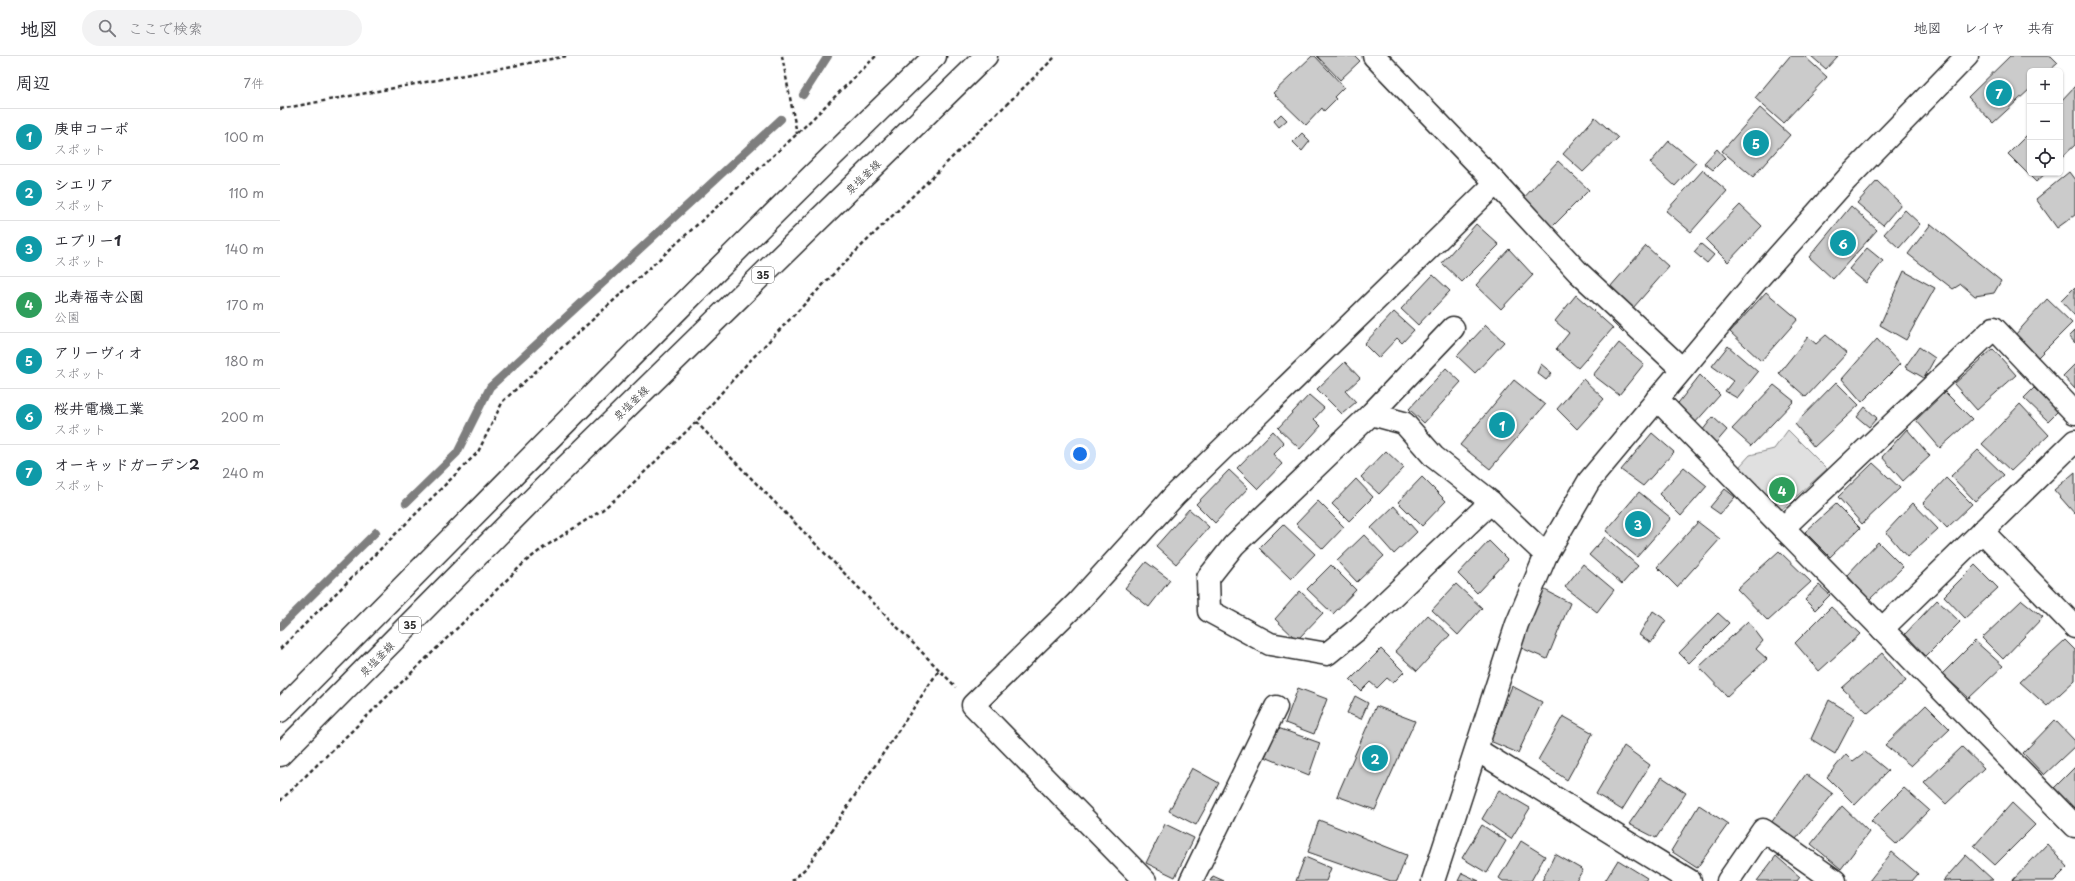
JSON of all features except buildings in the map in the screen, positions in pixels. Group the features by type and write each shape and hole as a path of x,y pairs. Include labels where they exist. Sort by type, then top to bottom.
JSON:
{"street":[{"path":"280,711 517,474 679,308 935,56"},
{"name":"泉塩釜線","path":"280,756 539,493 986,56"},
{"path":"1374,56 1496,183 1578,272 1682,369"},
{"path":"1433,881 1517,624 1546,555 1589,481 1682,369 1847,179 1967,56"},
{"path":"1145,881 973,705 1078,602 1175,495 1496,183"},
{"path":"1453,328 1371,414 1234,545 1208,578 1209,611 1270,644 1327,654 1358,629 1491,502"},
{"path":"1783,528 1994,328 2075,413"},
{"path":"1657,399 2075,826"},
{"path":"1371,414 1404,423 1434,457 1491,502 1546,555"},
{"path":"1882,629 2075,441"},
{"path":"1982,531 2075,627"},
{"path":"1191,881 1276,707"},
{"path":"1476,750 1690,881"},
{"path":"1728,881 1763,830 1835,881"}],"path":[{"path":"280,109 567,56"},
{"path":"782,56 796,134"},
{"path":"280,649 478,452 503,401 796,134 876,56"},
{"path":"280,801 524,562 602,510 624,492 696,422 743,368 844,263 1056,56"},
{"path":"696,422 973,705"},
{"path":"792,881 807,867 939,670"}],"shaded area":[{"path":"1788,430 1827,469 1780,511 1739,467 1750,455 1774,449"}],"waterway":[{"path":"803,95 828,56"},
{"path":"406,503 457,453 490,387 781,119"},
{"path":"280,627 376,532"}],"place":[{"name":"オーキッドガーデン2","path":"1999,93"},
{"name":"アリーヴィオ","path":"1756,143"},
{"name":"桜井電機工業","path":"1843,243"},
{"name":"庚申コーポ","path":"1502,425"},
{"name":"北寿福寺公園","path":"1782,490"},
{"name":"エブリー1","path":"1638,524"},
{"name":"シエリア","path":"1375,758"}]}
